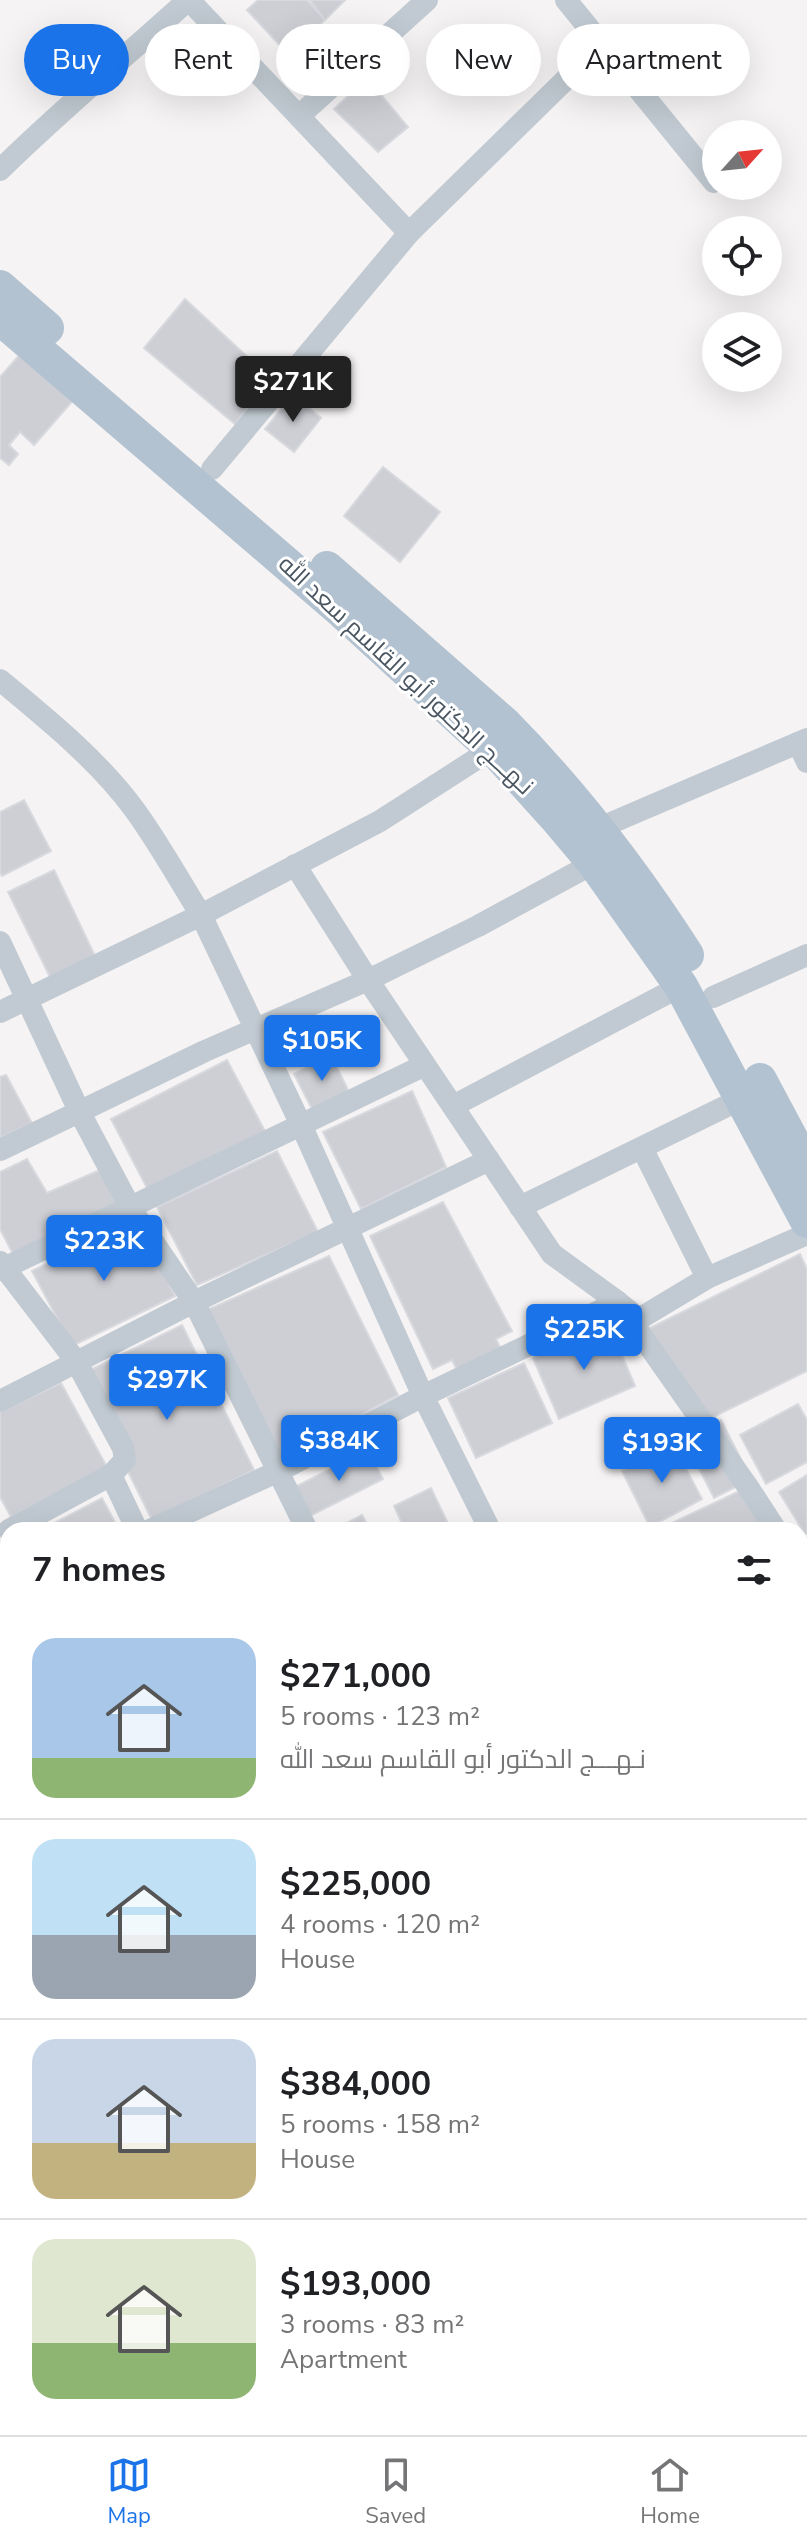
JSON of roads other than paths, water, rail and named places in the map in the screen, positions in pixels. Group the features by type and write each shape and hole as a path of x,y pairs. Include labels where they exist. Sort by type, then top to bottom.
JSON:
{"main road":[{"name":"نـهـــج الدكتور أبو القاسم سعد الله","path":"0,287 212,469 492,749 557,819 697,992 807,1168"},
{"name":"نـهـــج الدكتور أبو القاسم سعد الله","path":"0,318 504,723 597,829 656,907 743,1098 807,1221"}],"street":[{"path":"0,170 54,117 188,0 409,233"},
{"path":"299,116 427,0"},
{"path":"566,0 586,24"},
{"path":"212,469 409,233 557,88"},
{"path":"644,96 702,167"},
{"path":"0,680 110,780 134,809 201,915 302,1127 423,1396 486,1522"},
{"path":"597,829 804,748"},
{"path":"0,1012 201,915 380,821 492,749"},
{"path":"0,1150 205,1051 368,980 478,926 594,863"},
{"path":"295,865 368,980 552,1254 639,1319 707,1278 807,1234"},
{"path":"0,942 80,1113 131,1209 194,1302 303,1522"},
{"path":"453,1106 697,992 807,955"},
{"path":"25,1522 111,1475 125,1460 123,1448 76,1361 1,1267 131,1209 425,1065"},
{"path":"520,1207 743,1098"},
{"path":"642,1148 707,1278"},
{"path":"0,1401 194,1302 489,1160"},
{"path":"167,1522 279,1471 423,1396 618,1302"},
{"path":"618,1302 771,1522"},
{"path":"111,1475 133,1522"}]}
